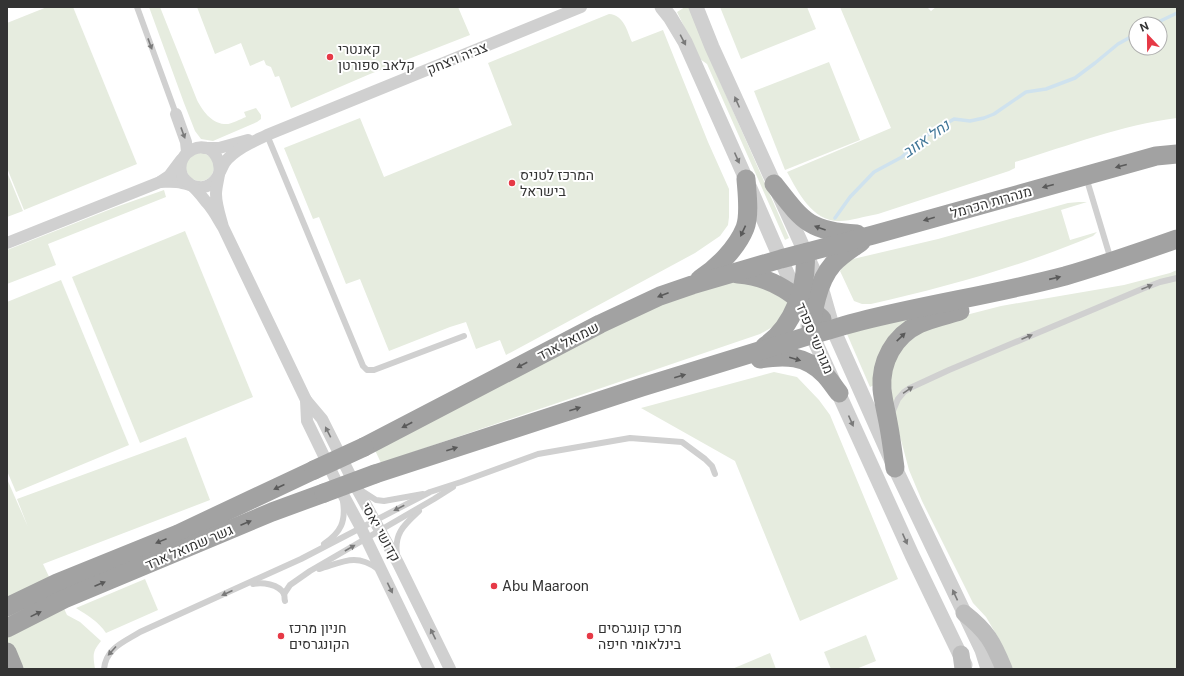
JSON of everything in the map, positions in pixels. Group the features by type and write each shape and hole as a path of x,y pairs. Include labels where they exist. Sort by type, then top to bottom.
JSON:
{"highway":[{"name":"מנהרות הכרמל","path":"781,259 873,235 1156,156 1177,154"},
{"path":"692,285 711,272 723,260 739,239 745,228 748,205 746,179"},
{"path":"774,184 795,211 804,220 812,225 824,230 838,233 873,235"},
{"path":"811,334 813,311 825,275 843,254 873,235"},
{"path":"701,369 811,334 860,321 1064,276 1112,262 1177,239"},
{"path":"756,352 773,340 782,331 792,314 798,299 805,272 805,252"},
{"name":"שמואל ארד","path":"364,447 600,324 660,296 781,259"},
{"path":"733,274 764,278 778,285 798,299 833,329"},
{"path":"895,468 882,389 882,375 885,362 894,345 900,337 919,324 975,307 1017,287"},
{"path":"701,369 741,361 786,356 796,358 819,370 826,376 839,393"},
{"name":"גשר שמואל ארד","path":"7,607 61,591 375,474 701,369"},
{"name":"גשר שמואל ארד","path":"7,628 61,591 178,534 364,447"},
{"path":"7,652 14,669"}],"main road":[{"path":"964,613 977,623 986,633 995,647 1004,669"}],"street":[{"name":"צביה ויצחק","path":"204,148 223,147 267,134 581,7"},
{"name":"מגורשי ספרד","path":"662,7 685,42 781,259 811,334 912,555 964,664"},
{"name":"מגורשי ספרד","path":"696,7 712,47 820,287 833,329 895,468 982,650 988,669"},
{"path":"176,114 186,142 180,169 181,174 191,185"},
{"name":"צביה ויצחק","path":"219,175 225,162 232,156 242,148 267,134"},
{"path":"7,243 160,182 169,176 184,156 198,147 210,149 216,155 219,162 219,175 212,184 207,186 198,187 178,182 160,182"},
{"name":"קדושי יאסי","path":"219,175 216,184 217,201 223,227"},
{"name":"קדושי יאסי","path":"191,185 208,204 223,227 306,400 322,419 356,487 398,563 450,669"},
{"name":"קדושי יאסי","path":"306,400 307,421 332,490 364,534 429,669"}],"lane":[{"path":"137,7 176,114"},
{"path":"267,134 363,366 367,370 374,370 464,336"},
{"path":"1086,176 1112,262"},
{"path":"888,422 898,399 910,388 1148,286 1177,278"},
{"path":"356,487 366,495 376,500 390,500 430,492 538,454 630,438 682,442 705,459 712,466 715,474"},
{"path":"104,669 104,662 110,652 120,643 140,632 301,559 364,534 378,525 434,499 461,482"},
{"path":"301,559 329,540 341,528 344,513 332,490"},
{"path":"245,585 262,582 278,588 284,597 290,585 364,534 430,492"},
{"path":"398,563 396,547 397,538 408,522 434,499"},
{"path":"310,571 353,560 362,560 370,563 382,571"}],"shaded area":[{"path":"47,7 73,7 137,164 24,210 7,168 7,23"},
{"path":"149,7 160,7 197,100 211,119 219,123 232,123 246,117 244,112 256,108 261,115 261,119 213,141 201,139 195,131"},
{"name":"קאנטרי קלאב ספורטן","path":"197,7 458,7 470,35 370,74 291,108 279,76 275,77 271,67 266,65 264,60 250,66 241,43 215,54"},
{"path":"685,7 690,7 707,52 789,238 785,240 707,64 700,59 677,12"},
{"path":"720,7 807,7 816,29 741,59"},
{"path":"840,7 927,7 931,11 936,7 1177,7 1177,118 1156,121 1095,137 1015,162 1015,168 1009,171 878,214 849,220 829,220 814,211 801,196 787,172 891,128"},
{"name":"המרכז לטניס בישראל","path":"609,14 622,20 632,42 663,30 708,142 729,189 728,225 720,236 695,253 506,355 500,340 476,349 466,322 389,351 360,279 346,284 319,217 313,219 284,148 360,118 384,177 512,125 488,63"},
{"path":"829,62 860,140 785,170 754,91"},
{"path":"200,153 210,157 214,167 210,177 200,181 190,177 186,167 190,157"},
{"path":"7,172 23,211 7,217"},
{"path":"164,190 166,197 48,244 56,265 7,284 7,250 116,207"},
{"path":"1087,202 1061,210 1070,240 1097,232 1093,236 1039,257 984,275 871,304 862,304 854,301 840,271 847,262 853,259 938,239 1068,203"},
{"path":"185,231 253,397 140,443 72,277"},
{"path":"1177,270 1177,669 1012,669 999,639 986,617 973,603 922,501 909,470 892,402 890,363 894,354 931,324 1001,306 1124,285"},
{"path":"61,280 129,445 16,492 7,471 7,302"},
{"path":"737,281 759,286 790,302 776,325 760,334 381,463 374,448 622,322 681,296"},
{"path":"918,318 878,383 870,387 847,334 888,321"},
{"path":"774,372 797,377 819,400 830,415 898,579 800,621 735,461 641,408"},
{"path":"186,437 210,500 43,564 67,615 80,622 101,641 94,654 95,669 19,669 7,642 7,479 28,527 17,499"},
{"path":"145,579 158,610 106,633 96,622 76,608"},
{"path":"866,635 876,661 856,669 831,669 824,652"},
{"path":"770,653 776,669 732,669"}],"waterway":[{"name":"נחל אזוב","path":"1168,17 1177,13"},
{"name":"נחל אזוב","path":"835,218 850,197 874,172 902,157 922,138 954,119 970,121 984,118 994,114 1026,92 1046,89 1075,78 1118,44 1128,38"}],"place":[{"name":"קאנטרי קלאב ספורטן","path":"330,57"},
{"name":"המרכז לטניס בישראל","path":"512,183"},
{"name":"Abu Maaroon","path":"494,586"},
{"name":"חניון מרכז הקונגרסים","path":"281,636"},
{"name":"מרכז קונגרסים בינלאומי חיפה","path":"590,636"}]}
